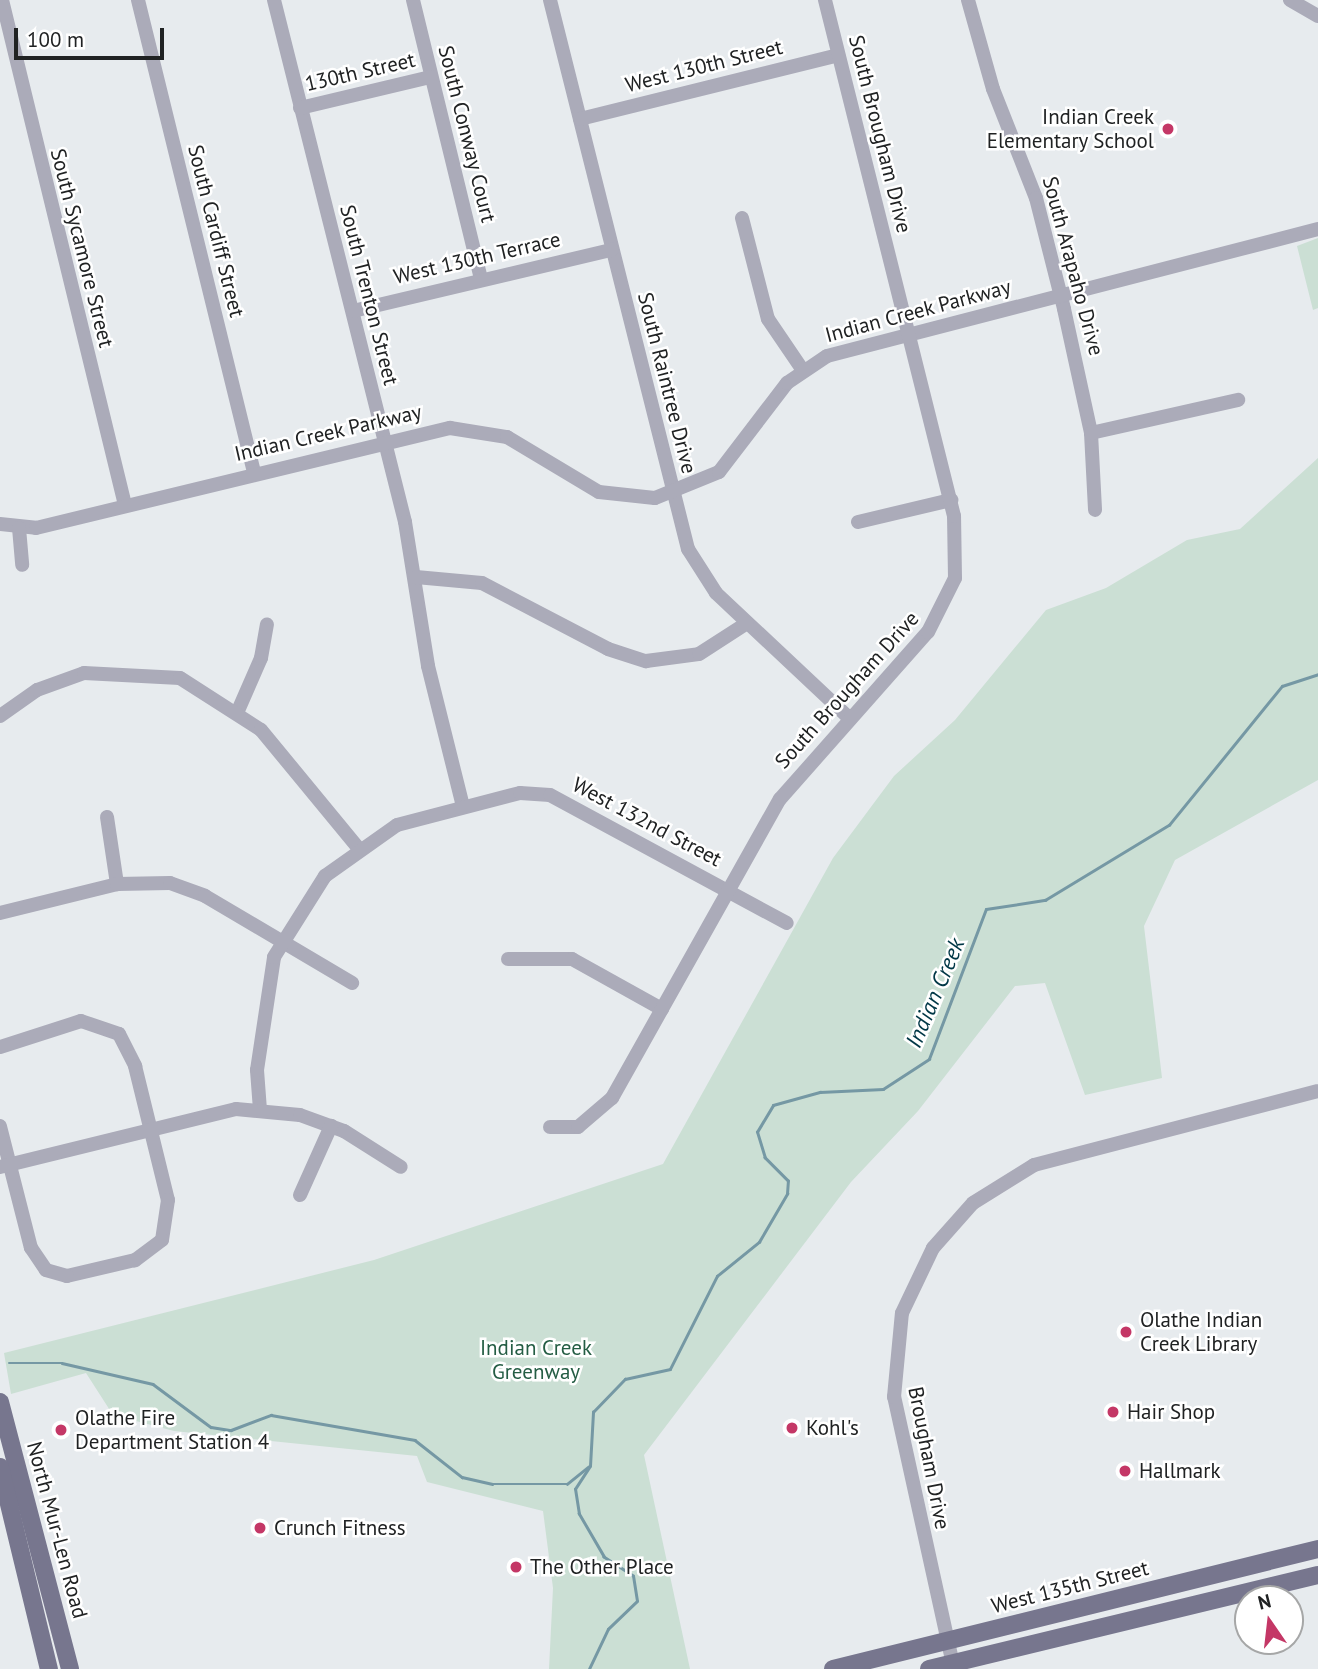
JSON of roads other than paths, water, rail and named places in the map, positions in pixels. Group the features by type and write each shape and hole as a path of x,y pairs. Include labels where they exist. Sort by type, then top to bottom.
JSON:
{"main road":[{"name":"North Mur-Len Road","path":"0,1402 70,1669"},
{"name":"North Mur-Len Road","path":"0,1467 50,1669"},
{"name":"West 135th Street","path":"833,1669 1318,1549"},
{"path":"929,1669 953,1666 1318,1575"}],"street":[{"name":"South Sycamore Street","path":"2,0 125,505"},
{"name":"South Cardiff Street","path":"138,0 254,471"},
{"name":"South Trenton Street","path":"274,0 384,439 416,577 428,666 463,806"},
{"name":"South Conway Court","path":"413,0 481,278"},
{"name":"South Raintree Drive","path":"550,0 674,494 701,574 747,623 848,717"},
{"name":"South Brougham Drive","path":"550,1127 578,1127 604,1107 780,799 946,605 958,552 951,500 825,0"},
{"name":"South Arapaho Drive","path":"968,0 1061,296 1091,433 1095,510"},
{"path":"1290,0 1318,16"},
{"name":"West 130th Street","path":"579,119 838,55"},
{"name":"130th Street","path":"300,108 430,77"},
{"path":"742,218 768,320 802,369"},
{"name":"Indian Creek Parkway","path":"0,524 19,528 125,505 384,439 450,428 487,432 599,492 632,498 674,494 703,484 727,465 802,369 838,352 1318,229"},
{"name":"West 130th Terrace","path":"353,311 481,278 612,250"},
{"path":"1091,433 1238,400"},
{"path":"858,522 951,500"},
{"path":"19,528 22,565"},
{"path":"416,577 482,583 608,649 646,661 699,654 747,623"},
{"path":"237,713 261,659 267,625"},
{"path":"0,716 52,682 101,670 180,678 237,713 304,776 359,849"},
{"name":"West 132nd Street","path":"260,1110 257,1070 265,996 282,941 325,876 359,849 397,825 520,793 561,798 787,923"},
{"path":"107,817 117,884"},
{"path":"0,913 117,884 170,883 282,941 352,983"},
{"path":"508,959 572,960 662,1009"},
{"path":"0,1047 81,1021 106,1025 129,1048 170,1212 168,1228 151,1253 68,1276 46,1270 29,1242 5,1165 0,1126"},
{"name":"Brougham Drive","path":"953,1666 945,1642 894,1397 894,1348 910,1290 947,1228 1010,1177 1057,1157 1318,1091"},
{"path":"5,1165 209,1114 260,1110 331,1126 401,1167"},
{"path":"300,1195 331,1126"}],"waterway":[{"name":"Indian Creek","path":"589,1669 608,1629 637,1601 633,1576 604,1557 579,1514 575,1489 590,1466 593,1412 625,1379 670,1369 717,1276 759,1242 787,1194 788,1181 765,1158 757,1132 773,1105 820,1092 883,1089 929,1059 986,909 1045,900 1169,825 1282,686 1318,674"},
{"path":"9,1363 62,1363 153,1384 211,1427 231,1430 271,1415 415,1440 462,1477 492,1484 567,1484 588,1467"}],"place":[{"name":"Indian Creek Elementary School","path":"1168,129"},
{"name":"Olathe Indian Creek Library","path":"1126,1332"},
{"name":"Hair Shop","path":"1113,1412"},
{"name":"Kohl's","path":"792,1428"},
{"name":"Olathe Fire Department Station 4","path":"61,1430"},
{"name":"Hallmark","path":"1125,1471"},
{"name":"Crunch Fitness","path":"260,1528"},
{"name":"The Other Place","path":"516,1567"}],"park label":[{"name":"Indian Creek Greenway","path":"536,1360"}]}
